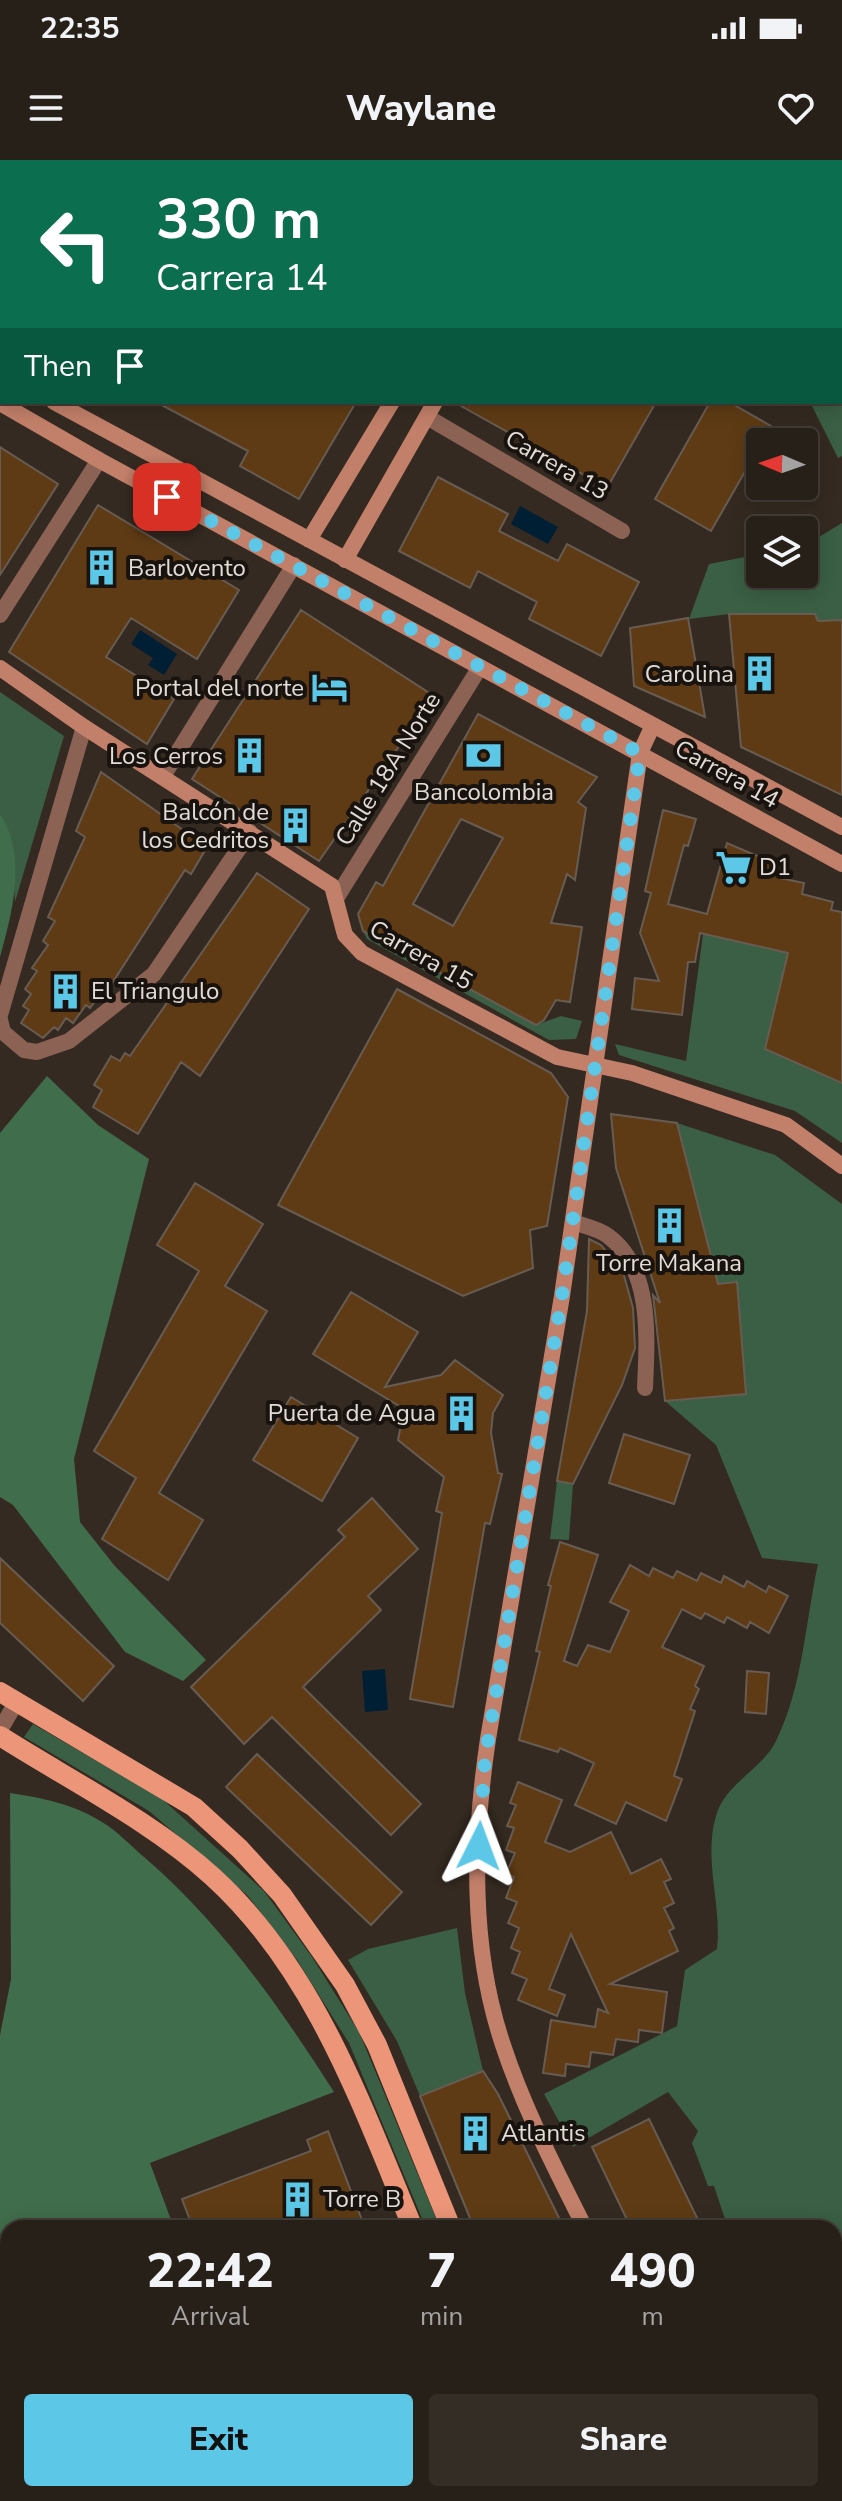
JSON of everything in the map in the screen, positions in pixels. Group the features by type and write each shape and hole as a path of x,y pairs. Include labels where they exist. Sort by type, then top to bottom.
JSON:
{"main road":[{"path":"8,1696 194,1807 240,1849 282,1895 345,1985 377,2045 448,2220"},
{"path":"0,1733 168,1842 214,1878 252,1921 313,2004 343,2060 410,2220"}],"street":[{"name":"Carrera 14","path":"2,404 99,460 842,864"},
{"name":"Carrera 14","path":"58,404 842,827"},
{"path":"309,540 391,404"},
{"path":"345,560 431,409"},
{"name":"Carrera 13","path":"431,409 622,531"},
{"path":"0,615 99,460"},
{"path":"163,776 294,565"},
{"name":"Calle 18A Norte","path":"337,897 480,667"},
{"path":"0,668 84,727 332,886 337,897"},
{"path":"581,2220 528,2112 502,2043 484,1968 477,1899 485,1759 573,1222 640,753 653,725"},
{"path":"84,727 0,1018 3,1032 24,1050 54,1049 69,1041 154,974 250,832"},
{"name":"Carrera 15","path":"337,897 345,935 362,953 557,1057 632,1073 786,1125 842,1166"},
{"path":"573,1222 607,1235 623,1251 642,1290 647,1338 645,1388"},
{"path":"0,1733 8,1696"}],"green space":[{"path":"811,404 842,404 842,456 838,458"},
{"path":"842,523 842,620 818,621 815,614 729,614 689,619 709,564 746,557 746,588 818,588 818,538"},
{"path":"0,692 64,736 15,902 12,842 0,814"},
{"path":"0,814 14,848 15,885 0,957"},
{"path":"363,931 536,1025 561,1016 582,1021 576,1039 549,1040 367,939"},
{"path":"703,934 788,953 765,1049 842,1083 842,1143 795,1111 619,1055 615,1044 686,1061"},
{"path":"47,1076 98,1125 149,1159 74,1459 80,1522 114,1565 206,1660 183,1681 125,1652 13,1505 0,1497 0,1133"},
{"path":"677,1123 775,1155 842,1204 842,2220 725,2220 714,2186 708,2186 692,2143 698,2131 668,2092 573,2147 544,2094 677,2026 685,1970 717,1949 711,1849 716,1816 727,1795 762,1761 776,1741 798,1677 818,1564 762,1558 716,1445 665,1401 746,1394 737,1283 718,1284"},
{"path":"557,1481 573,1484 569,1540 550,1539"},
{"path":"33,1724 161,1798 264,1891 312,1957 359,2032 437,2220 423,2220 349,2043 297,1960 248,1896 149,1811 24,1737"},
{"path":"10,1793 58,1803 91,1816 118,1834 172,1883 247,1967 334,2092 150,2163 171,2220 0,2220 0,2035 11,1979"},
{"path":"457,1928 465,1993 483,2071 420,2096 397,2041 348,1960 368,1949"}],"water":[{"path":"520,506 558,527 548,544 511,524"},
{"path":"140,630 177,654 164,675 148,665 153,658 131,644"},
{"path":"385,1669 388,1710 365,1712 362,1671"}],"building":[{"path":"160,404 355,404 299,499 240,466 248,451"},
{"path":"458,404 655,404 607,488"},
{"path":"709,404 732,404 771,426 746,428 746,470 711,531 655,499"},
{"path":"0,447 58,484 0,575"},
{"path":"438,477 508,514 499,531 558,561 567,544 639,582 601,656 529,619 537,602 478,571 470,588 399,551"},
{"path":"98,505 239,590 197,659 131,618 106,657 174,699 147,744 9,652"},
{"path":"301,610 434,696 319,861 192,779"},
{"path":"729,614 815,614 818,621 842,620 842,795 741,747"},
{"path":"688,618 705,717 634,686 630,628"},
{"path":"478,714 597,777 578,802 586,808 575,880 567,874 551,923 582,927 570,1002 556,1000 544,1020 536,1025 363,931 358,914 376,882 383,886","holes":["461,819 503,838 453,926 413,904"]},
{"path":"101,772 207,847 191,874 185,870 109,988 106,986 90,1008 86,1005 73,1023 66,1018 58,1030 54,1027 43,1038 21,1023 29,1010 23,1006 31,994 25,989 37,971 32,968 48,945 43,941 55,921 48,917 85,837 76,831"},
{"path":"663,810 696,819 688,846 684,845 668,904 707,914 727,843 783,867 780,878 804,883 802,894 833,902 831,910 842,912 842,1083 765,1049 788,953 700,933 695,962 688,962 682,1015 632,1009 635,978 659,981 640,933 651,893 645,891"},
{"path":"257,873 309,909 200,1076 181,1062 138,1134 93,1107 102,1090 94,1085 111,1056 120,1061 125,1053 130,1056"},
{"path":"397,989 551,1073 568,1097 547,1226 530,1230 533,1268 463,1296 278,1205"},
{"path":"611,1114 677,1123 718,1284 737,1282 746,1394 665,1401 653,1295 660,1303 616,1168"},
{"path":"195,1183 263,1224 225,1286 267,1311 159,1493 203,1520 168,1580 102,1539 136,1478 94,1451 199,1271 157,1245"},
{"path":"589,1239 601,1245 623,1272 633,1308 635,1348 622,1385 573,1484 557,1481 587,1311"},
{"path":"351,1292 418,1332 385,1387 441,1375 455,1360 503,1395 493,1413 491,1433 498,1473 502,1474 490,1524 485,1523 453,1707 410,1699 442,1513 436,1511 444,1477 398,1440 404,1409 313,1354"},
{"path":"291,1397 358,1438 322,1501 253,1460"},
{"path":"624,1434 690,1455 674,1504 609,1483"},
{"path":"372,1498 418,1549 368,1596 381,1610 303,1687 421,1804 391,1835 272,1717 244,1744 191,1687 345,1537 338,1530"},
{"path":"560,1542 598,1555 564,1661 577,1666 588,1645 610,1652 629,1611 610,1602 630,1565 649,1576 653,1568 673,1578 677,1571 697,1581 701,1573 721,1583 724,1576 744,1587 747,1581 766,1592 769,1586 788,1596 769,1633 750,1622 747,1628 727,1617 724,1623 705,1613 701,1619 682,1609 662,1647 704,1666 695,1686 699,1689 690,1709 695,1711 674,1776 682,1779 666,1821 626,1802 616,1824 575,1805 594,1763 560,1748 558,1752 519,1740 540,1652 536,1651 551,1586 548,1585"},
{"path":"0,1558 114,1666 83,1701 0,1623"},
{"path":"747,1671 769,1673 766,1714 745,1712"},
{"path":"257,1754 402,1892 371,1925 226,1787"},
{"path":"518,1782 562,1800 545,1842 570,1852 611,1832 631,1874 661,1859 671,1879 664,1882 674,1903 664,1908 674,1928 669,1931 678,1951 610,1984 667,1992 662,2033 639,2030 638,2042 616,2039 613,2055 591,2052 589,2067 566,2064 565,2076 543,2073 551,2020 595,2027 598,2009 608,2013 571,1934 549,1989 565,1995 557,2016 518,2000 527,1979 512,1973 520,1952 511,1948 519,1928 508,1923 517,1902 506,1898 514,1877 506,1874 515,1853 506,1850 514,1828 507,1826 516,1805 510,1803"},
{"name":"Atlantis","path":"483,2071 498,2094 560,2220 471,2220 420,2096"},
{"path":"649,2119 698,2220 627,2220 592,2147"},
{"path":"328,2131 362,2220 190,2220 182,2199 311,2151 307,2140"}],"place":[{"name":"Barlovento","path":"102,568"},
{"name":"Carolina","path":"760,674"},
{"name":"Portal del norte","path":"330,688"},
{"name":"Bancolombia","path":"484,755"},
{"name":"Los Cerros","path":"249,756"},
{"name":"Balcón de los Cedritos","path":"295,826"},
{"name":"D1","path":"733,867"},
{"name":"El Triangulo","path":"65,991"},
{"name":"Torre Makana","path":"669,1226"},
{"name":"Puerta de Agua","path":"462,1413"},
{"name":"Atlantis","path":"475,2133"},
{"name":"Torre B","path":"297,2199"}],"route":[{"path":"167,497 640,753 562,1296 485,1759 479,1846"}]}
